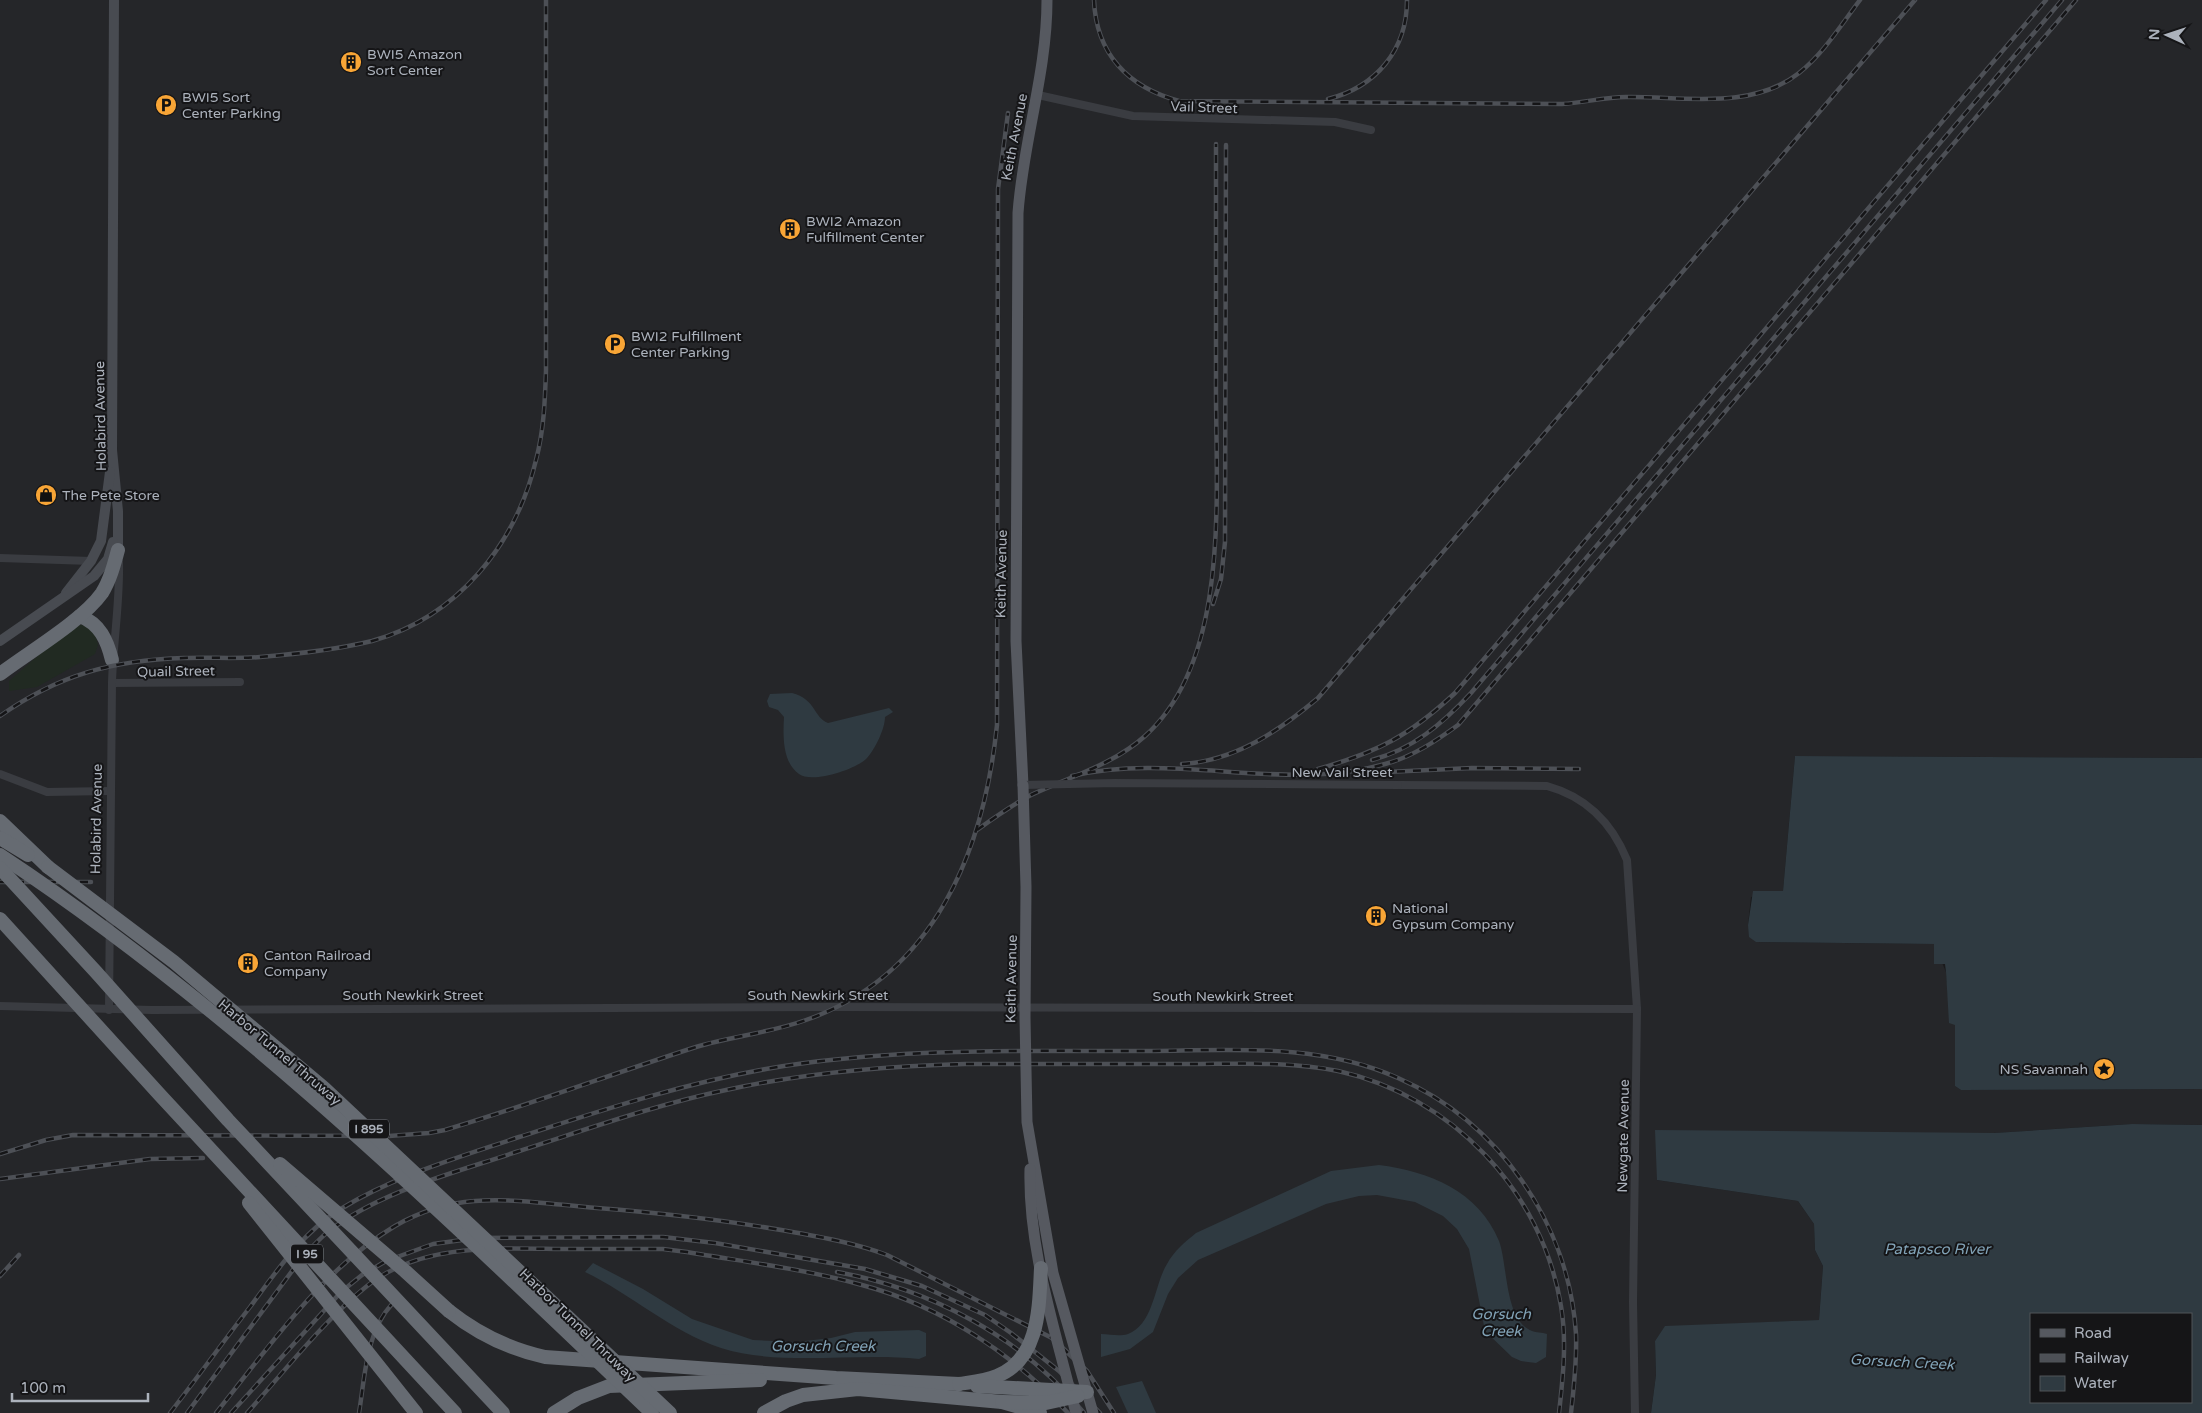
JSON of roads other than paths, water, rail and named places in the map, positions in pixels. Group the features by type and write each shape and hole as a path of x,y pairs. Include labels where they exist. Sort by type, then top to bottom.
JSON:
{"highway":[{"path":"0,674 80,616 102,593 112,572 118,550"},
{"path":"80,616 90,620 103,635 108,642 112,660"},
{"path":"0,820 48,867"},
{"name":"Harbor Tunnel Thruway","path":"0,838 48,867 174,962 324,1088 670,1413"},
{"name":"Harbor Tunnel Thruway","path":"0,855 43,884 164,974 313,1096 507,1275 652,1413"},
{"name":"I 95","path":"0,868 228,1120 503,1413"},
{"name":"I 95","path":"0,919 160,1095 455,1413"},
{"path":"160,1095 380,1365 416,1413"},
{"path":"228,1120 405,1270 449,1311 486,1336 528,1354 568,1360 836,1378 959,1384 1071,1395"},
{"path":"959,1384 999,1376 1021,1358 1030,1343 1035,1328 1041,1268"},
{"path":"554,1413 578,1398 609,1386 836,1378"},
{"path":"764,1413 786,1401 803,1395 836,1390 934,1394 1002,1402 1046,1403 1087,1392"},
{"path":"1002,1402 1040,1413"}],"main road":[{"name":"Holabird Avenue","path":"114,0 112,450 118,511 118,550"},
{"name":"Keith Avenue","path":"1047,0 1043,64 1024,155 1018,213 1017,669 1026,887 1027,1112 1031,1150 1053,1272 1093,1413"},
{"path":"64,596 90,561 100,542 112,450"},
{"path":"0,641 94,576 108,559 112,549 118,511"},
{"name":"Keith Avenue","path":"1031,1150 1029,1202 1041,1268 1076,1413"}],"street":[{"name":"Vail Street","path":"1038,95 1132,116 1335,122 1371,130"},
{"name":"Holabird Avenue","path":"109,1010 112,660 118,619 118,550"},
{"path":"0,558 90,561"},
{"name":"Quail Street","path":"112,683 240,682"},
{"path":"0,774 47,792 110,791"},
{"name":"New Vail Street","path":"1023,785 1115,783 1547,786 1580,799 1604,819 1619,840 1627,860"},
{"name":"Keith Avenue","path":"1027,829 1028,1007"},
{"name":"Newgate Avenue","path":"1627,860 1637,1009 1633,1302 1635,1413"},
{"name":"South Newkirk Street","path":"0,1006 109,1010 1028,1007 1637,1009"}],"water":[{"path":"792,693 806,699 819,717 828,723 889,708 893,712 885,717 876,744 862,762 845,771 834,774 805,777 793,769 789,763 784,740 784,717 778,710 769,707 767,701 770,694"},
{"path":"1795,756 2202,758 2202,1089 1961,1090 1955,1086 1955,1025 1949,1023 1945,964 1934,964 1934,944 1756,942 1749,937 1748,925 1753,891 1783,891"},
{"name":"Patapsco River","path":"2132,1124 2202,1125 2202,1413 1651,1413 1656,1375 1655,1341 1665,1326 1819,1320 1823,1266 1815,1250 1814,1224 1798,1201 1657,1180 1655,1130 1994,1133"},
{"name":"Gorsuch Creek","path":"1379,1165 1416,1172 1433,1178 1450,1186 1479,1209 1499,1241 1508,1291 1516,1316 1523,1325 1532,1331 1547,1334 1546,1357 1536,1363 1521,1361 1512,1357 1485,1331 1469,1249 1457,1229 1443,1216 1415,1202 1377,1195 1359,1196 1326,1204 1198,1260 1178,1278 1168,1294 1153,1332 1130,1349 1101,1357 1101,1334 1124,1335 1137,1329 1148,1313 1170,1259 1196,1233 1331,1171"},
{"name":"Gorsuch Creek","path":"593,1263 643,1289 692,1319 753,1340 796,1342 831,1338 855,1332 919,1330 926,1333 926,1356 919,1359 895,1357 793,1358 744,1354 721,1348 669,1323 585,1272"},
{"path":"1142,1381 1156,1413 1128,1413 1116,1387"}],"railway":[{"path":"0,716 43,690 87,672 110,666 158,659 251,658 288,655 372,641 403,630 431,614 456,595 479,573 498,548 514,520 527,491 539,449 544,415 546,370 546,0"},
{"path":"1094,0 1096,19 1101,37 1108,52 1118,66 1144,87 1179,101 1562,104 1618,97 1716,99 1760,93 1780,85 1808,65 1831,39 1860,0"},
{"path":"1328,99 1361,86 1385,64 1395,50 1401,35 1406,18 1407,0"},
{"path":"1182,764 1220,757 1255,742 1288,722 1318,698 1915,0"},
{"path":"1318,769 1358,756 1392,741 1423,721 1455,693 2046,0"},
{"path":"1372,760 1401,749 1426,734 1471,693 2062,0"},
{"path":"1072,776 1111,770 1150,768 1308,775 1347,772 1385,764 1405,757 1432,743 1458,725 2076,0"},
{"path":"0,1154 46,1140 73,1135 389,1136 445,1130 696,1047 806,1020 851,1000 888,972 920,940 945,902 965,861 980,818 990,772 997,725 998,189 1008,113"},
{"path":"977,830 1031,795 1105,763 1145,736 1173,702 1193,662 1206,616 1213,568 1216,518 1216,144"},
{"path":"1213,604 1221,579 1225,542 1226,145"},
{"path":"1365,773 1472,768 1579,769"},
{"path":"0,882 91,882"},
{"path":"170,1413 290,1254 313,1230 339,1210 360,1198 404,1177 449,1160 672,1090 734,1075 812,1062 858,1057 951,1052 1236,1050 1302,1053 1335,1058 1367,1066 1398,1078 1434,1097 1467,1121 1497,1149 1522,1181 1543,1216 1559,1254 1570,1293 1576,1334 1576,1364 1571,1413"},
{"path":"187,1413 311,1248 329,1231 349,1217 395,1194 419,1184 620,1118 699,1096 755,1084 815,1075 875,1069 965,1064 1282,1064 1338,1071 1380,1084 1418,1102 1454,1126 1485,1155 1512,1188 1534,1224 1551,1264 1563,1319 1563,1373 1559,1413"},
{"path":"0,1179 150,1159 203,1158"},
{"path":"216,1413 298,1311 343,1264 368,1244 395,1226 424,1212 454,1204 490,1200 536,1202 716,1220 812,1236 850,1244 887,1255 1052,1338 1087,1371 1114,1413"},
{"path":"231,1413 341,1292 362,1275 386,1261 433,1244 477,1238 663,1237 715,1243 865,1269 922,1286 985,1315 1011,1333 1059,1371 1100,1413"},
{"path":"247,1413 335,1314 367,1286 388,1272 410,1262 433,1256 458,1251 508,1248 663,1249 797,1270 862,1285 920,1305 974,1334 1023,1371 1068,1413"},
{"path":"0,1276 19,1255"},
{"path":"837,1272 907,1291 940,1304 973,1321 1004,1340 1033,1362 1060,1386 1084,1413"},
{"path":"359,1413 365,1370 372,1341 383,1315 392,1304"}],"place":[{"name":"BWI5 Amazon Sort Center","path":"351,62"},
{"name":"BWI5 Sort Center Parking","path":"166,105"},
{"name":"BWI2 Amazon Fulfillment Center","path":"790,229"},
{"name":"BWI2 Fulfillment Center Parking","path":"615,344"},
{"name":"The Pete Store","path":"46,495"},
{"name":"National Gypsum Company","path":"1376,916"},
{"name":"Canton Railroad Company","path":"248,963"},
{"name":"NS Savannah","path":"2104,1069"}]}
